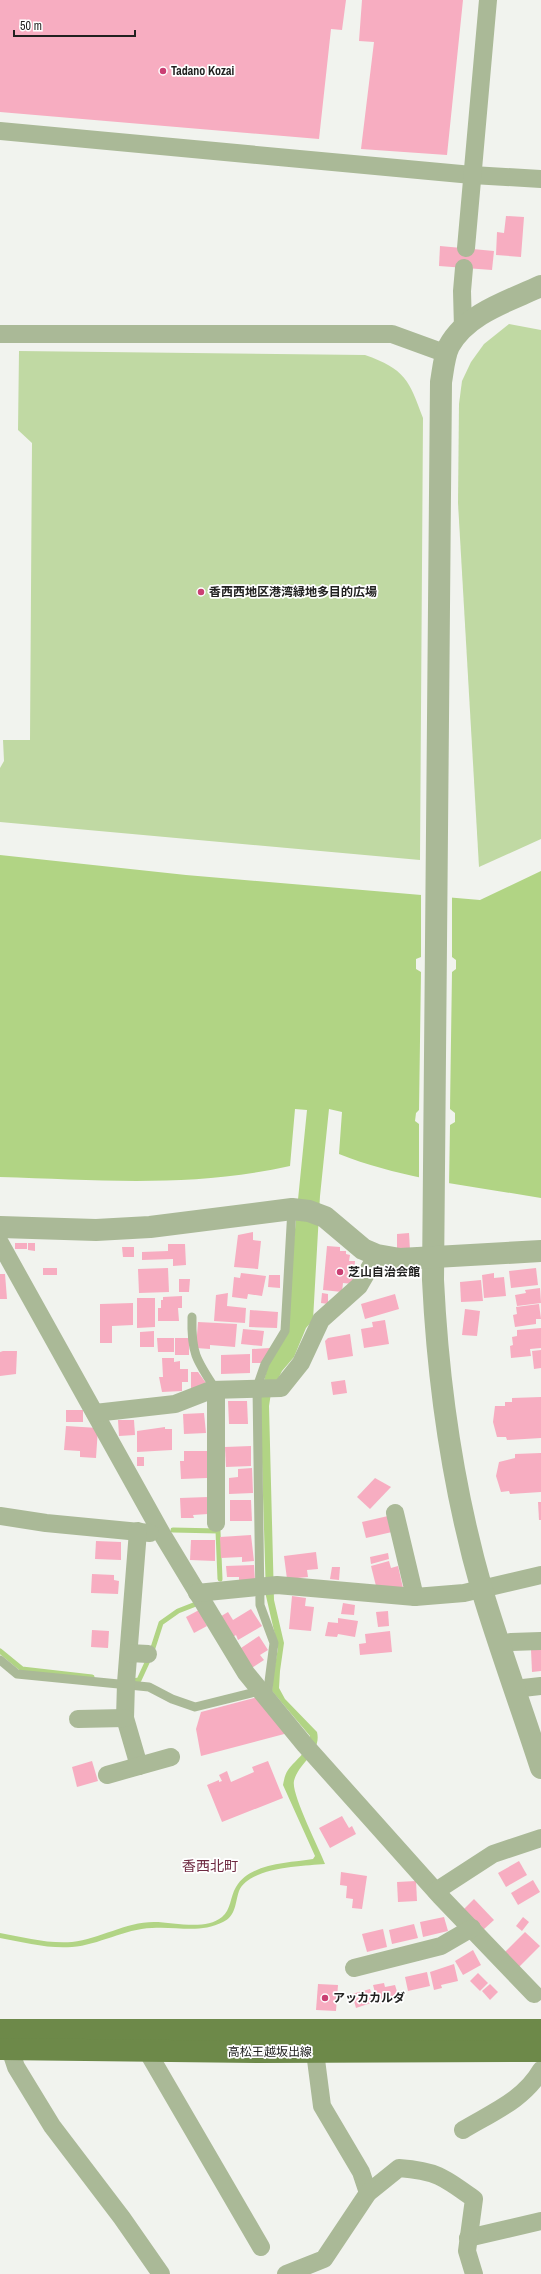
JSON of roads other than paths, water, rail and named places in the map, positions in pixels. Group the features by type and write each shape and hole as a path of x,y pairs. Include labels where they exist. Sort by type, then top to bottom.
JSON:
{"main road":[{"name":"高松王越坂出線","path":"3,2040 353,2030 541,2030"},
{"name":"高松王越坂出線","path":"3,2040 147,2051 541,2051"}],"street":[{"path":"466,248 488,0"},
{"path":"0,131 472,176 541,179"},
{"path":"463,328 464,268"},
{"path":"541,287 480,315 463,328 450,346 441,382 434,1211 434,1311 442,1397 459,1496 482,1590 541,1768"},
{"path":"0,334 392,334 447,354"},
{"path":"0,1228 96,1230 150,1227 292,1209 309,1211 325,1217 363,1249 377,1255 400,1259 541,1251"},
{"path":"0,1243 162,1534 246,1673 309,1750 436,1891 534,1994"},
{"path":"95,1413 175,1404 216,1390 257,1387 276,1389 282,1388 301,1363 321,1320 359,1286 377,1255"},
{"path":"216,1390 216,1524"},
{"path":"395,1513 415,1597"},
{"path":"0,1516 46,1523 162,1534"},
{"path":"138,1531 126,1683 125,1718 139,1766"},
{"path":"197,1593 277,1585 415,1597 482,1590 541,1575"},
{"path":"500,1645 511,1642 541,1641"},
{"path":"129,1653 148,1654"},
{"path":"514,1689 541,1686"},
{"path":"78,1719 125,1718"},
{"path":"107,1774 171,1757"},
{"path":"436,1891 493,1854 541,1838"},
{"path":"354,1968 441,1946 472,1928"},
{"path":"352,2052 353,2030"},
{"path":"3,2040 16,2067 52,2126 122,2218 161,2274"},
{"path":"147,2051 261,2247"},
{"path":"315,2052 322,2106 361,2172 368,2193"},
{"path":"463,2130 512,2102 524,2091 541,2070"},
{"path":"286,2274 324,2260 368,2193 399,2168 420,2170 444,2177 474,2199 467,2251 474,2274"},
{"path":"468,2238 541,2222"}],"lane":[{"path":"0,1660 17,1674 126,1683 149,1687 172,1699 195,1707 263,1695 274,1642 260,1605 257,1387 265,1364 285,1331 292,1209"},
{"path":"192,1316 193,1350 199,1364 216,1390"}],"waterway":[{"path":"173,1530 218,1531 220,1579"},
{"path":"132,1681 139,1680 151,1654 161,1623 178,1611 196,1604"},
{"path":"0,1651 22,1669 92,1677"}],"place":[{"name":"Tadano Kozai","path":"163,71"},
{"name":"香西西地区港湾緑地多目的広場","path":"201,592"},
{"name":"芝山自治会館","path":"340,1272"},
{"name":"アッカカルダ","path":"325,1998"}],"district":[{"name":"香西北町","path":"210,1866"}]}
